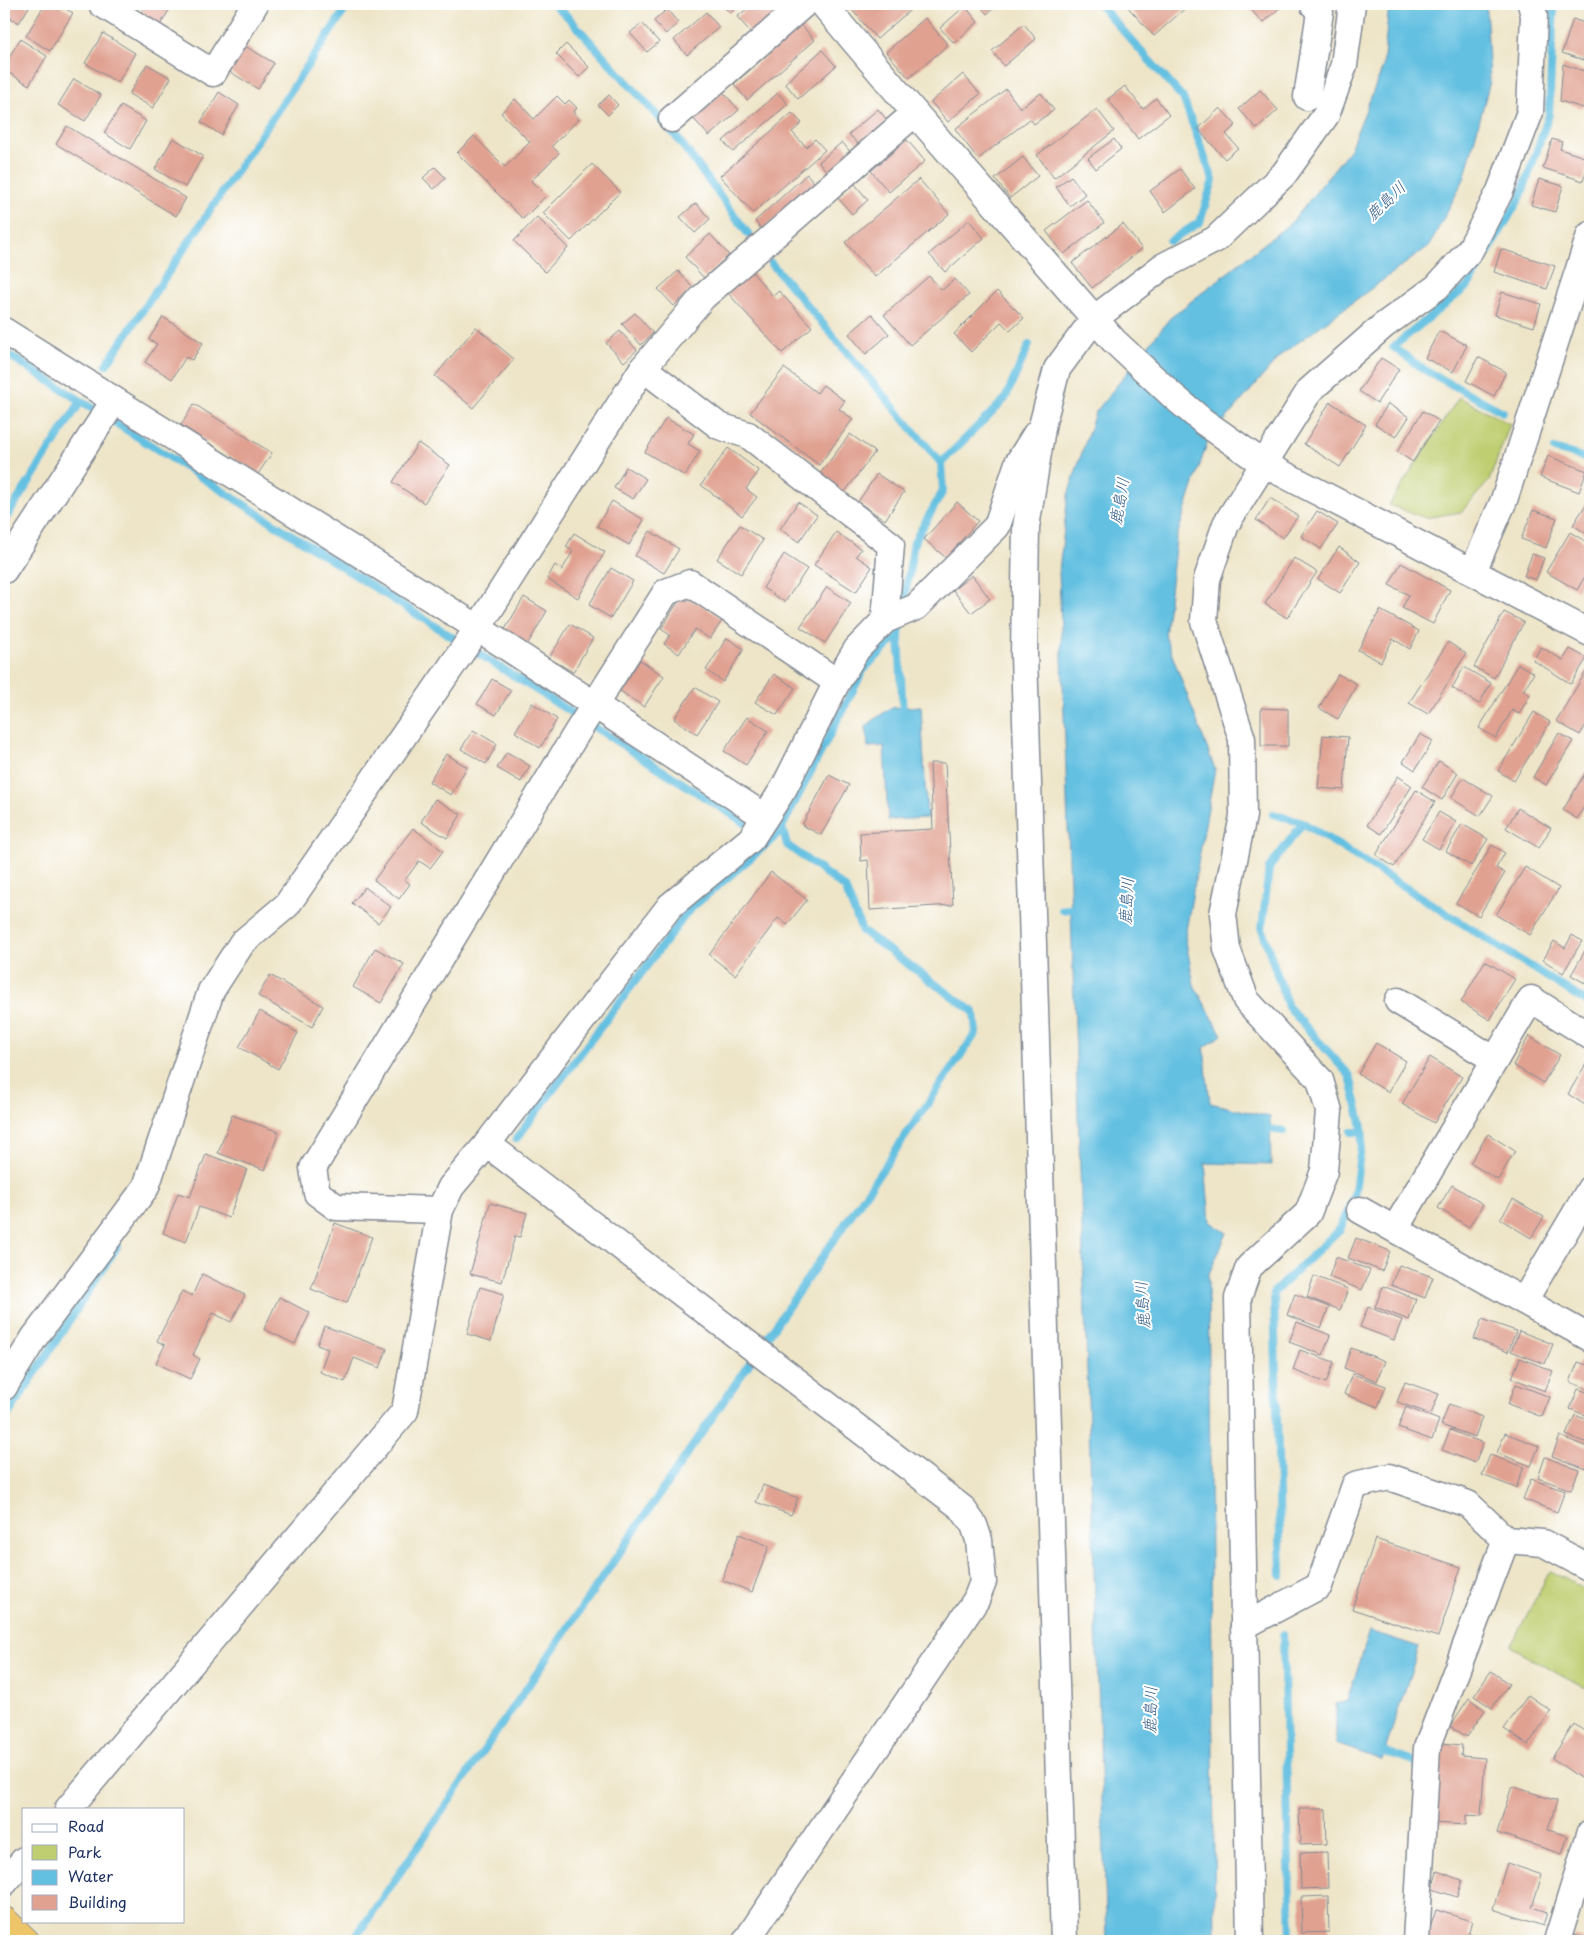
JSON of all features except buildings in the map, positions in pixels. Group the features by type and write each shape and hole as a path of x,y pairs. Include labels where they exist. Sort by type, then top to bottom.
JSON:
{"highway":[{"path":"4,1921 25,1941"}],"street":[{"path":"102,4 213,73 255,4"},
{"path":"672,119 804,4"},
{"path":"823,4 915,114 1094,319 1114,341 1173,396 1236,446 1264,464 1590,633"},
{"path":"1307,97 1320,12 1313,4"},
{"path":"1064,1941 1024,655 1026,527 1043,422 1057,369 1094,319 1162,267 1216,239 1284,174 1326,115 1344,65 1352,4"},
{"path":"1250,1941 1238,1298 1249,1267 1308,1213 1324,1171 1329,1111 1320,1080 1246,1000 1227,949 1223,914 1242,816 1242,739 1204,620 1207,579 1226,524 1310,390 1383,326 1437,287 1470,250 1500,191 1530,112 1534,15 1531,4"},
{"path":"4,1387 34,1338 146,1187 211,990 242,943 287,905 478,628 643,368 703,297 915,114"},
{"path":"1473,571 1504,500 1585,268 1590,235"},
{"path":"4,331 478,628 765,817"},
{"path":"643,368 718,426 748,435 891,545 885,620"},
{"path":"4,570 114,401"},
{"path":"69,1808 405,1411 440,1210 451,1187 487,1144 670,906 751,839 784,788 837,682 858,649 885,620 916,607 997,526 1018,463 1043,422"},
{"path":"440,1210 336,1207 317,1193 313,1168 576,734 666,592 690,584 837,682"},
{"path":"1395,1229 1531,999 1590,1036"},
{"path":"1398,1000 1495,1060"},
{"path":"487,1144 962,1508 974,1525 979,1540 983,1582 976,1600 746,1941"},
{"path":"1524,1301 1590,1189"},
{"path":"1360,1210 1590,1338"},
{"path":"1244,1626 1319,1586 1355,1485 1389,1478 1468,1504 1506,1540 1543,1543 1590,1568"},
{"path":"1416,1941 1427,1748 1506,1540"},
{"path":"1557,1941 1590,1834"},
{"path":"4,1883 22,1862"}],"green space":[{"path":"1459,397 1510,424 1489,481 1461,512 1425,518 1389,505"},
{"path":"1550,1571 1590,1592 1590,1690 1510,1647"}],"water":[{"name":"鹿島川","path":"1389,4 1486,4 1490,81 1464,179 1429,246 1281,355 1208,440 1176,539 1165,636 1215,769 1185,936 1194,985 1222,1035 1204,1048 1210,1103 1270,1117 1271,1165 1205,1163 1210,1222 1227,1233 1208,1276 1215,1941 1107,1941 1059,571 1068,495 1095,413 1170,318 1293,221 1350,149 1383,67"},
{"path":"921,706 927,818 888,820 884,746 868,747 866,726 890,708"},
{"path":"1370,1631 1419,1647 1382,1760 1336,1744 1336,1704 1347,1701"}],"waterway":[{"path":"106,365 349,4"},
{"path":"554,4 675,135 749,235"},
{"path":"1099,4 1183,98 1213,180 1200,222 1170,241"},
{"path":"1503,412 1423,369 1393,347 1468,286 1521,196 1549,115 1554,4"},
{"path":"771,263 941,463 943,491 914,542 903,608"},
{"path":"941,463 1005,399 1029,345"},
{"path":"4,352 772,840"},
{"path":"4,521 81,401"},
{"path":"1554,449 1590,459"},
{"path":"901,619 899,635 903,717"},
{"path":"516,1139 689,910 772,840 782,827 864,669 899,635"},
{"path":"1273,814 1303,823 1590,1004"},
{"path":"1281,1576 1274,1292 1340,1229 1354,1198 1363,1132 1350,1076 1288,1007 1262,929 1269,868 1303,823"},
{"path":"353,1941 976,1033 974,1012 862,931 845,888 787,845 782,827"},
{"path":"1062,910 1080,907"},
{"path":"1262,1128 1284,1131"},
{"path":"1351,1132 1363,1132"},
{"path":"4,1421 117,1247"},
{"path":"1283,1635 1291,1941"},
{"path":"1378,1747 1379,1750 1419,1764 1418,1767"}]}
